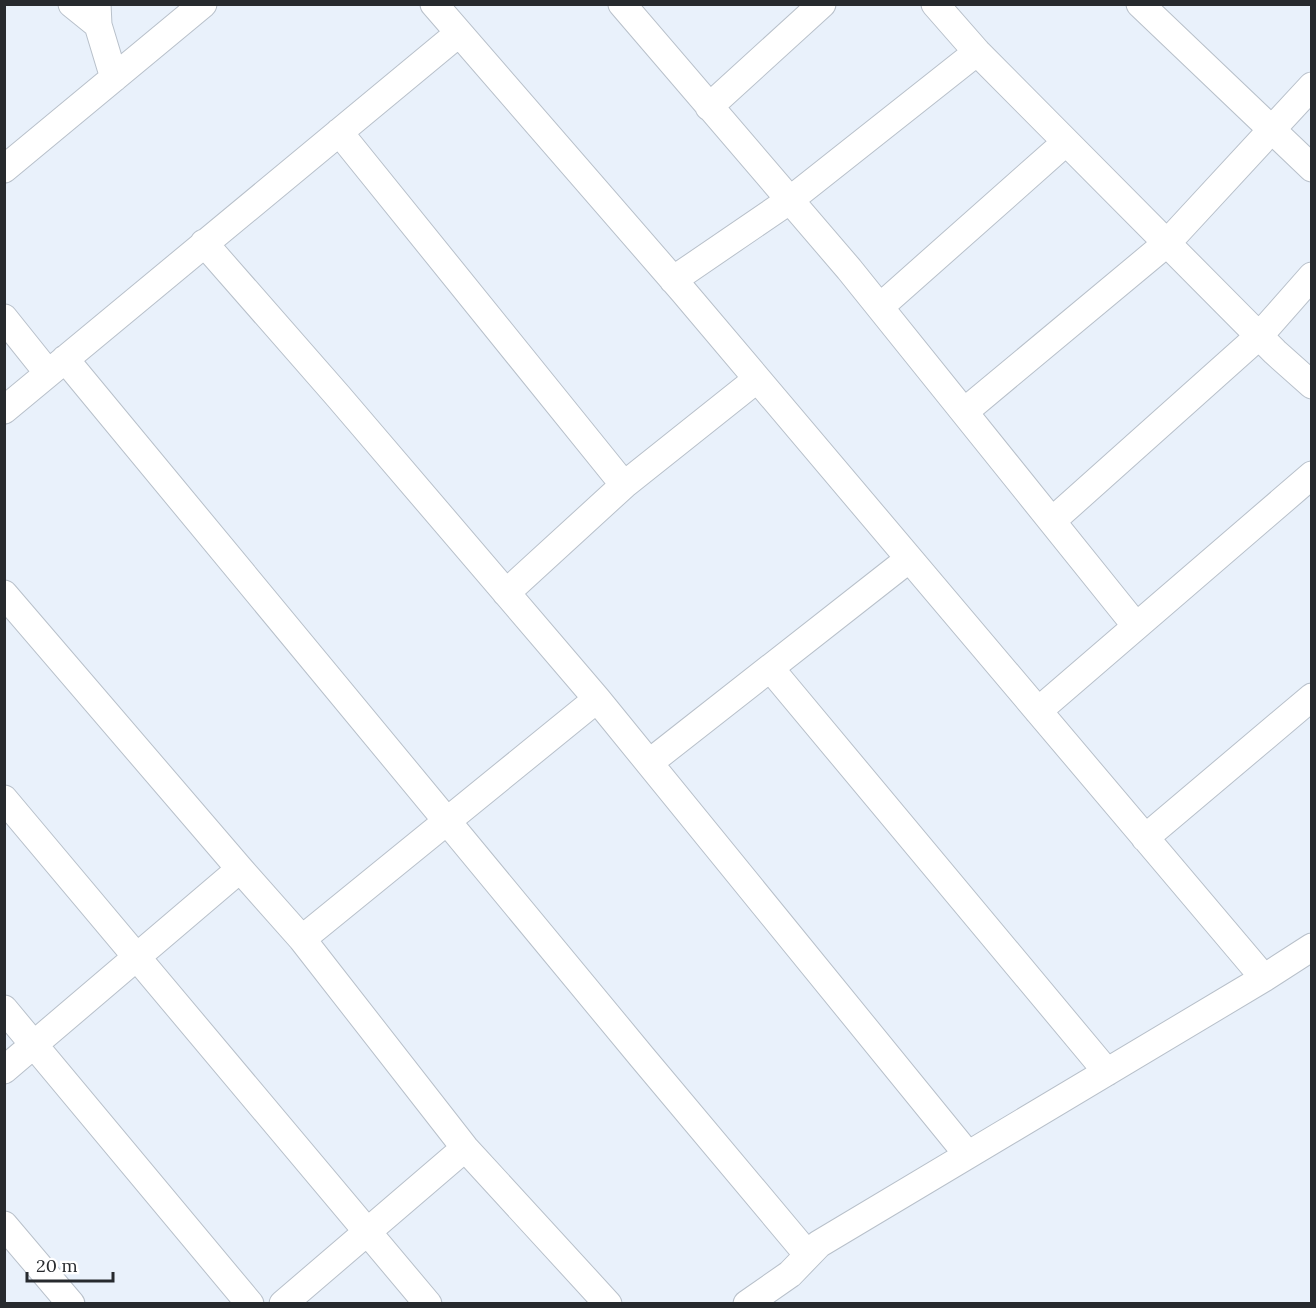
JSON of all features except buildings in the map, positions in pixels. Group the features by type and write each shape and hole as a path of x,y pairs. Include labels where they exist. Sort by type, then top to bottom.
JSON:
{"street":[{"path":"72,4 98,15 114,78"},
{"path":"4,170 203,4"},
{"path":"622,4 880,307 1137,626"},
{"path":"710,107 822,4"},
{"path":"935,4 977,52 1259,336 1311,385"},
{"path":"1140,4 1311,168"},
{"path":"435,5 673,280 1264,978"},
{"path":"4,410 459,33"},
{"path":"673,280 790,200 977,52"},
{"path":"964,412 1167,243 1311,86"},
{"path":"339,132 624,485"},
{"path":"880,307 1066,142"},
{"path":"204,243 597,699 968,1155"},
{"path":"1052,521 1259,336 1311,276"},
{"path":"4,318 56,366 447,820 808,1255"},
{"path":"506,593 624,485 757,379"},
{"path":"1038,711 1311,476"},
{"path":"649,764 909,559"},
{"path":"8,606 302,939 465,1148 608,1304"},
{"path":"770,668 1107,1072"},
{"path":"1145,838 1311,697"},
{"path":"302,939 597,699"},
{"path":"4,799 428,1304"},
{"path":"4,1070 240,869"},
{"path":"747,1304 790,1274 819,1244 1264,978 1311,947"},
{"path":"4,1009 250,1304"},
{"path":"283,1304 465,1148"},
{"path":"4,1225 71,1304"}]}
